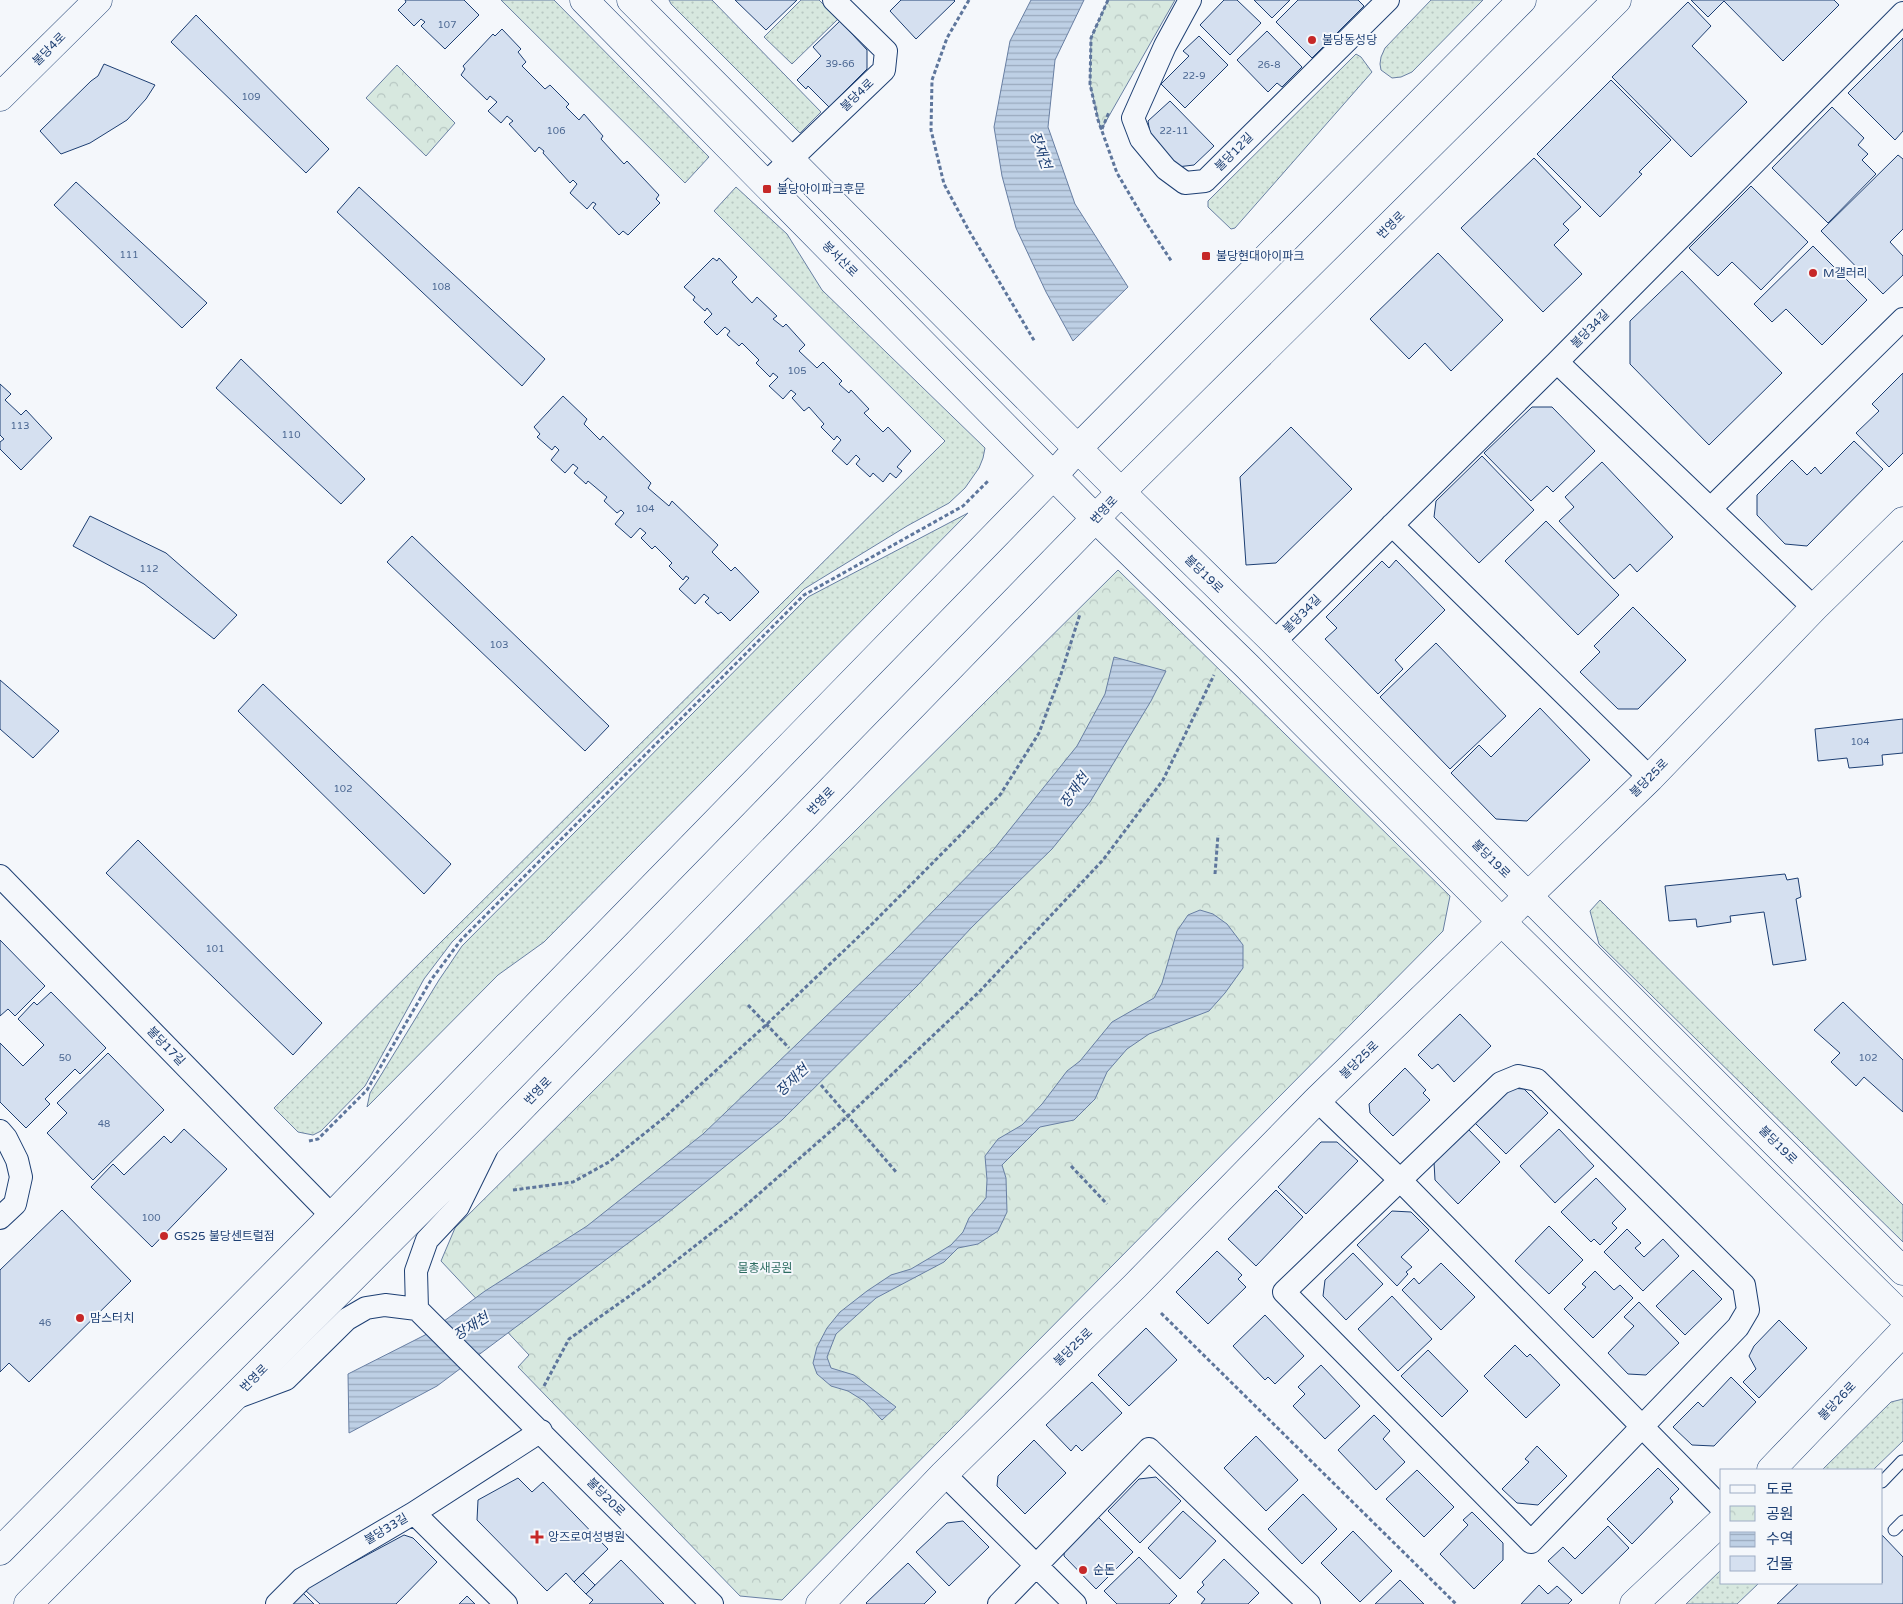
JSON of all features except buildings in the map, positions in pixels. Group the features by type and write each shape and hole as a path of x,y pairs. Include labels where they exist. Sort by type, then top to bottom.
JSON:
{"street":[{"name":"불당4로","path":"0,97 98,0"},
{"name":"봉서산로","path":"584,0 1096,519"},
{"path":"631,0 1078,448"},
{"name":"불당4로","path":"765,184 884,70 886,51 834,0"},
{"name":"불당12길","path":"1190,0 1165,46 1133,118 1141,138 1166,169 1185,183 1205,181 1388,0"},
{"path":"0,1551 332,1216 1054,476 1078,448 1522,0"},
{"name":"번영로","path":"28,1604 493,1137 1121,492 1617,0"},
{"name":"불당34길","path":"1274,642 1557,362 1903,13"},
{"path":"1711,508 1903,318"},
{"path":"1557,362 1814,608"},
{"name":"불당19로","path":"1078,448 1903,1271"},
{"path":"1096,519 1247,666 1501,921 1903,1317"},
{"name":"불당25로","path":"820,1604 944,1474 1136,1286 1317,1100 1650,778 1814,608 1903,521"},
{"path":"1392,525 1650,778"},
{"name":"불당17길","path":"0,876 332,1216"},
{"path":"1518,1076 1537,1080 1744,1284 1748,1310 1738,1327 1642,1427 1531,1542 1284,1292 1501,1082 1518,1076"},
{"path":"1317,1100 1399,1180 1720,1506"},
{"path":"0,1131 6,1138 21,1177 14,1204 0,1218"},
{"path":"234,1398 286,1379 347,1318 366,1308 386,1305 417,1308 416,1271 427,1240 458,1207 493,1137"},
{"name":"불당20로","path":"417,1308 712,1604"},
{"name":"불당26로","path":"1772,1469 1903,1332"},
{"path":"414,1512 541,1431"},
{"path":"999,1604 1149,1449 1310,1604"},
{"path":"944,1474 1075,1604"},
{"name":"불당33길","path":"277,1604 302,1580 414,1512 506,1604"},
{"path":"1634,1604 1720,1523"}],"lane":[{"path":"1883,1481 1903,1463"},
{"path":"1894,1530 1903,1521"}],"path":[{"path":"969,0 947,38 932,80 931,130 944,184 968,229 1035,342"},
{"path":"309,1141 318,1139 367,1090 431,980 461,940 804,596 963,506 988,481"},
{"path":"513,1190 573,1182 609,1162 665,1117 767,1024 873,923 1000,795 1039,733 1061,674 1080,614"},
{"path":"544,1386 569,1339 650,1282 738,1214 848,1116 979,992 1103,860 1163,780 1214,675"},
{"path":"1215,874 1218,835"},
{"path":"748,1005 789,1048"},
{"path":"821,1085 897,1173"},
{"path":"1071,1166 1107,1204"},
{"path":"1161,1313 1456,1604"}],"green space":[{"path":"501,0 554,0 709,157 685,183"},
{"path":"669,0 712,0 821,112 800,133"},
{"path":"801,0 819,0 838,19 792,64 764,37"},
{"path":"1108,0 1175,0 1101,130 1090,84 1091,38"},
{"path":"1431,0 1483,0 1412,72 1401,77 1392,78 1381,70 1381,57 1385,48"},
{"path":"1356,54 1361,57 1372,72 1235,228 1231,229 1208,207 1208,201"},
{"path":"397,65 455,123 426,156 366,98"},
{"path":"736,187 787,234 822,290 985,448 979,468 965,488 949,503 907,526 804,589 452,942 424,979 365,1086 321,1131 313,1135 298,1132 274,1108 945,441 714,211"},
{"path":"968,513 544,942 498,975 367,1107 370,1093 462,946 808,597"},
{"name":"물총새공원","path":"1118,570 1450,896 1443,931 782,1600 740,1596 518,1367 529,1355 441,1261 455,1228"},
{"path":"1600,900 1903,1205 1903,1242 1599,944 1590,911"},
{"path":"1903,1399 1903,1441 1874,1469 1823,1469 1891,1402"},
{"path":"1720,1571 1720,1584 1758,1584 1737,1604 1686,1604"}],"water":[{"name":"장재천","path":"1031,0 1084,0 1055,60 1048,127 1075,204 1128,287 1073,341 1046,292 1016,228 1002,176 994,127 1010,41"},
{"name":"장재천","path":"1114,657 1166,671 1151,701 1090,802 1052,849 972,927 918,985 782,1120 663,1217 437,1386 349,1433 348,1374 425,1335 485,1291 587,1226 703,1134 893,952 994,849 1077,746 1105,694"},
{"path":"1200,910 1213,914 1227,924 1243,945 1243,968 1225,993 1209,1011 1149,1034 1127,1049 1107,1072 1095,1099 1074,1120 1040,1127 1002,1165 1006,1178 1007,1212 998,1231 978,1244 958,1248 944,1262 876,1298 836,1334 827,1357 831,1368 854,1375 896,1407 882,1420 864,1401 848,1391 831,1386 817,1374 813,1363 817,1347 827,1328 840,1312 867,1291 891,1275 911,1269 938,1253 951,1245 963,1232 969,1218 986,1198 985,1156 998,1139 1022,1125 1042,1104 1067,1071 1080,1061 1112,1022 1154,998 1162,983 1177,931 1188,915"}],"place":[{"name":"불당동성당","path":"1312,40"},
{"name":"불당아이파크후문","path":"767,189"},
{"name":"불당현대아이파크","path":"1206,256"},
{"name":"M갤러리","path":"1813,273"},
{"name":"GS25 불당센트럴점","path":"164,1236"},
{"name":"맘스터치","path":"80,1318"},
{"name":"앙즈로여성병원","path":"537,1537"},
{"name":"순돈","path":"1083,1570"}]}
